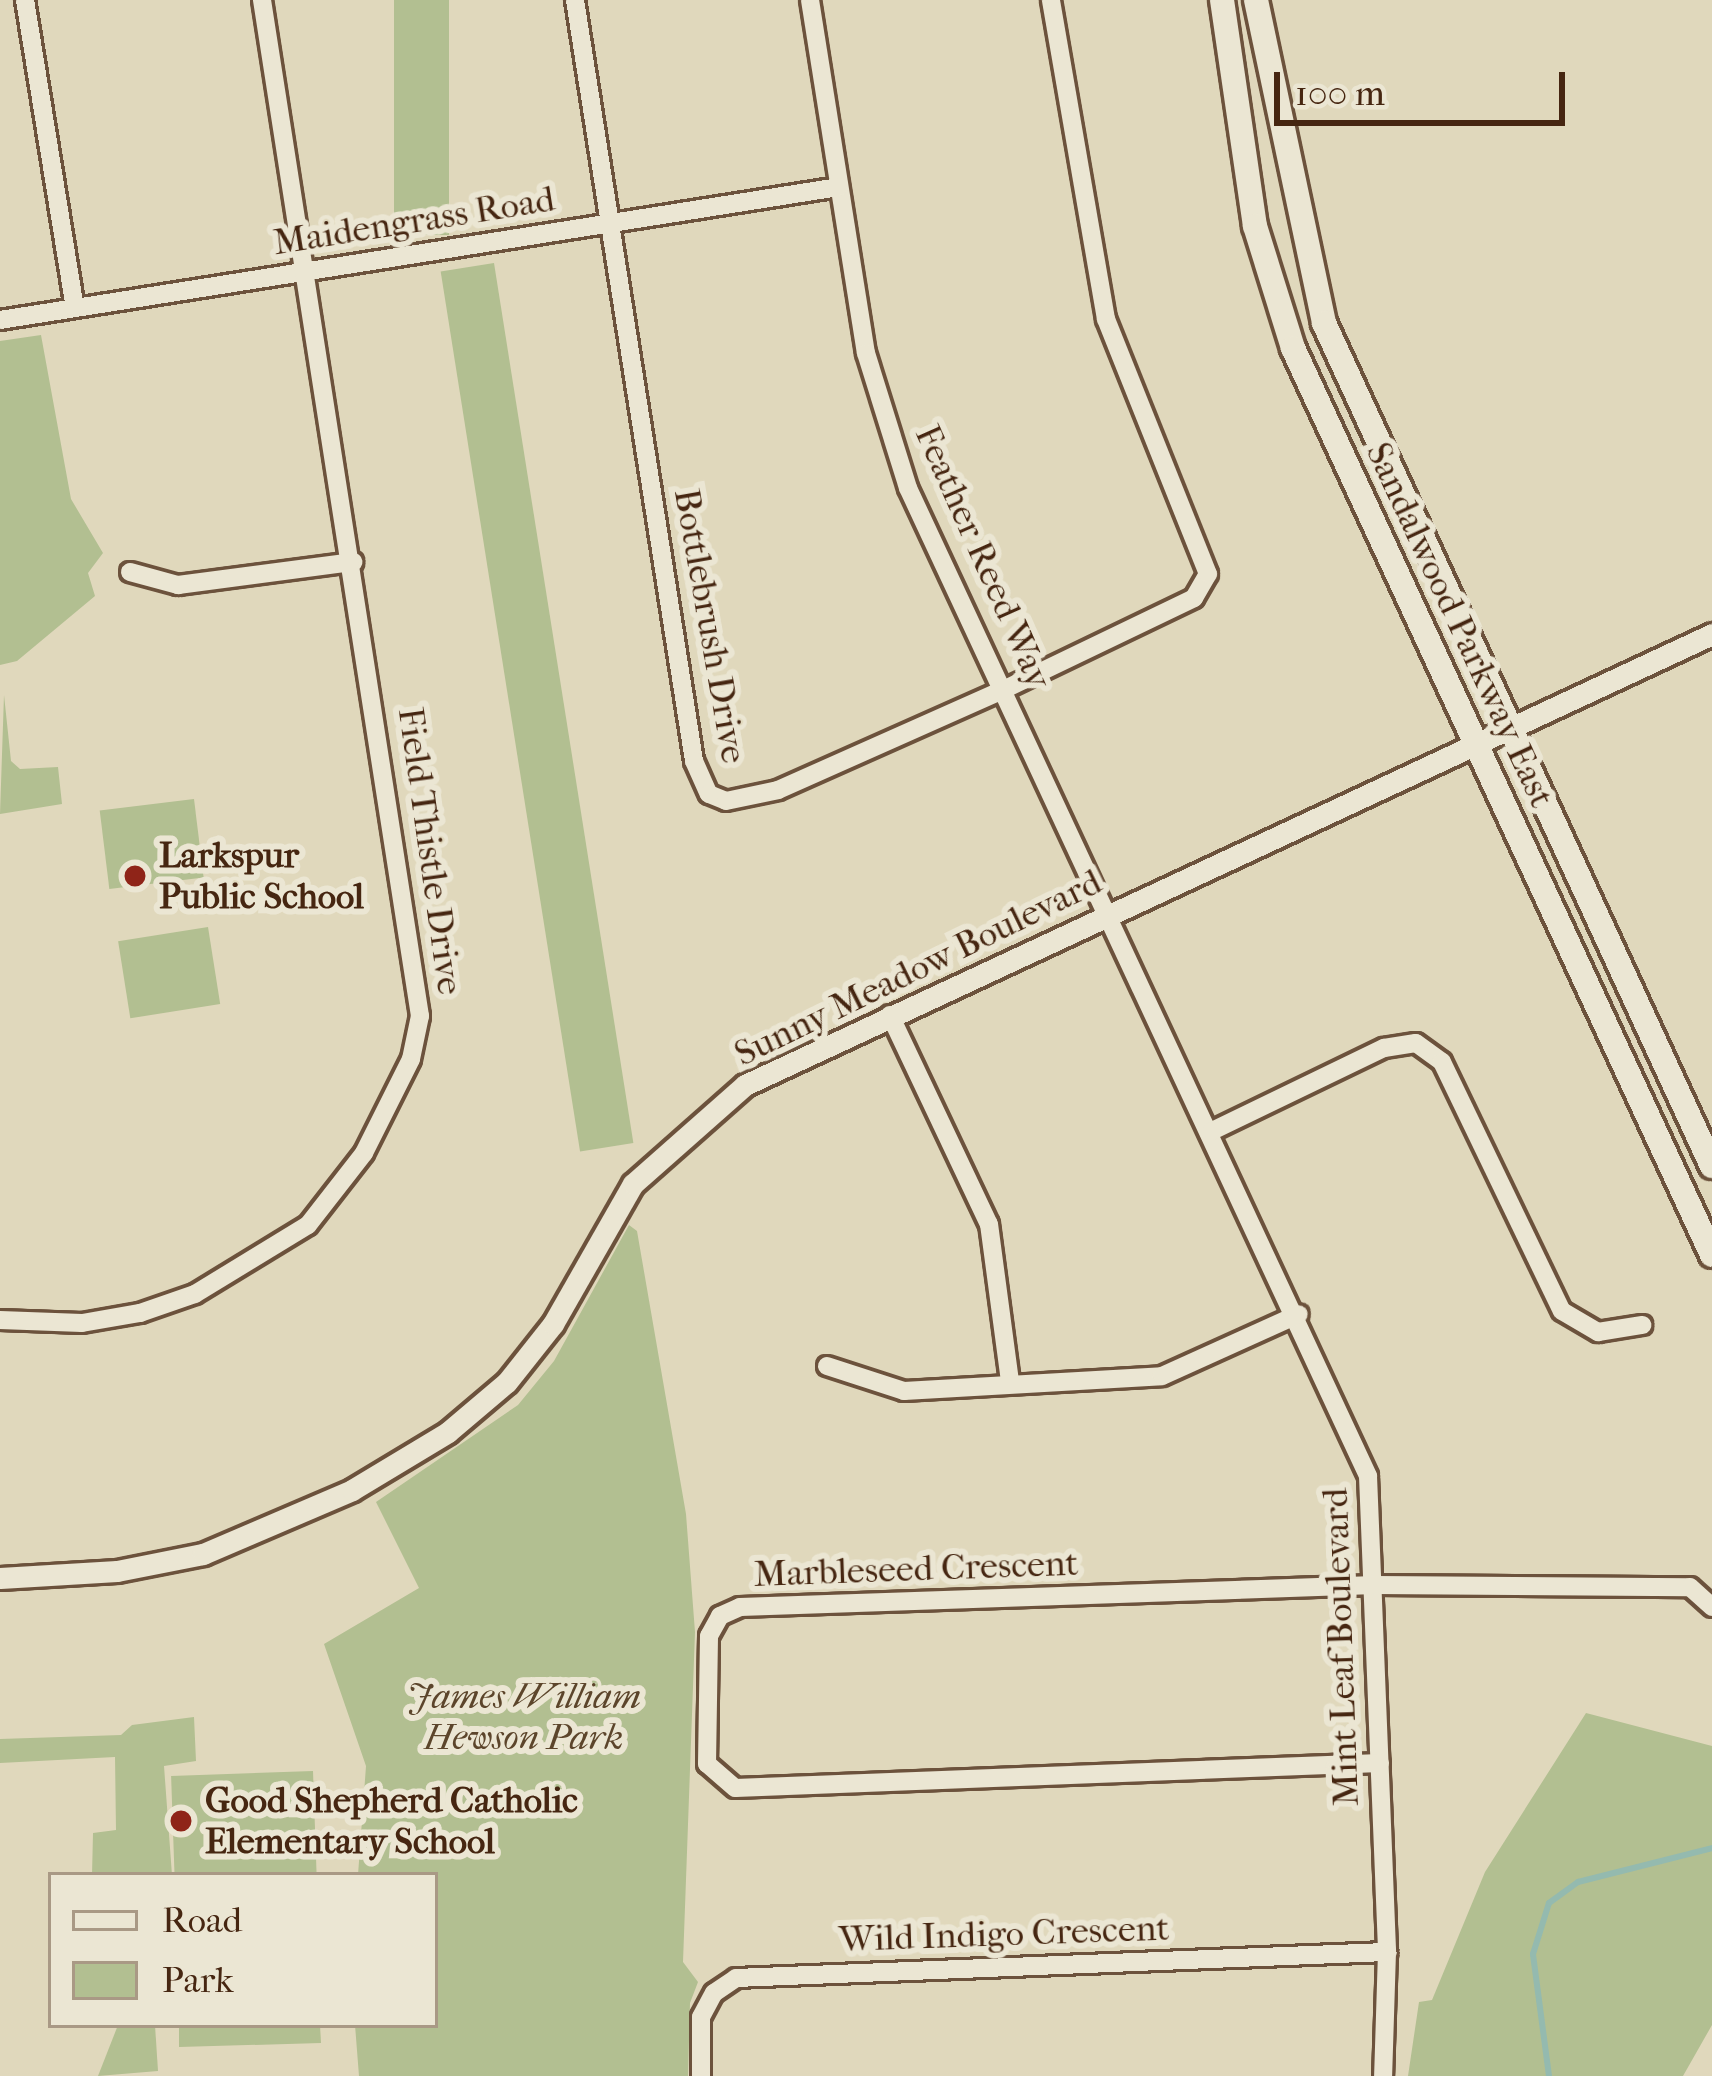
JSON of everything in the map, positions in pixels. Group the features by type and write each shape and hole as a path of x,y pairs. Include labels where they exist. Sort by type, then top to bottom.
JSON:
{"main road":[{"name":"Sandalwood Parkway East","path":"1222,0 1255,226 1274,299 1712,1255"},
{"name":"Sandalwood Parkway East","path":"1256,0 1324,323 1427,559 1511,723 1601,936 1712,1166"}],"street":[{"path":"25,0 75,308"},
{"name":"Field Thistle Drive","path":"0,1320 82,1323 140,1313 195,1294 271,1251 330,1202 411,1059 419,976 262,0"},
{"path":"575,0 612,224"},
{"name":"Feather Reed Way","path":"810,0 866,353 908,488 1109,912"},
{"path":"1004,690 1194,598 1208,574 1106,319 1051,0"},
{"name":"Maidengrass Road","path":"0,320 839,187"},
{"name":"Bottlebrush Drive","path":"612,224 694,760 709,794 726,801 778,790 1004,690"},
{"path":"130,572 178,585 353,562"},
{"name":"Sunny Meadow Boulevard","path":"0,1578 117,1571 242,1542 316,1510 448,1432 539,1344 652,1162 745,1085 1511,723 1712,634"},
{"name":"Mint Leaf Boulevard","path":"1109,912 1299,1314 1368,1476 1388,1952 1383,2076"},
{"path":"890,1015 989,1224 1010,1382"},
{"path":"1212,1131 1384,1048 1416,1043 1442,1062 1562,1311 1598,1332 1642,1325"},
{"path":"827,1366 904,1391 1162,1376 1299,1314"},
{"path":"1376,1586 1690,1587 1712,1607"},
{"name":"Marbleseed Crescent","path":"1376,1586 740,1607 720,1616 709,1636 707,1765 735,1788 1380,1763"},
{"name":"Wild Indigo Crescent","path":"701,2076 701,2017 714,1993 736,1978 1388,1952"}],"green space":[{"path":"394,0 449,0 449,235 394,235"},
{"path":"494,263 633,1143 580,1151 441,271"},
{"path":"41,335 71,499 103,553 88,573 95,596 17,661 0,665 0,341"},
{"path":"4,695 11,761 20,769 58,767 62,804 0,814"},
{"path":"194,799 204,877 109,889 100,811"},
{"path":"208,927 220,1004 130,1018 118,941"},
{"name":"James William Hewson Park","path":"629,1225 637,1231 686,1514 695,1632 683,1962 698,1982 690,2003 688,2076 359,2076 355,2028 438,2028 438,1872 358,1872 366,1766 324,1644 419,1588 376,1502 518,1405 554,1361"},
{"path":"1586,1713 1712,1746 1712,2025 1683,2076 1408,2076 1419,2002 1432,2000 1485,1872"},
{"path":"194,1717 196,1761 164,1766 172,1872 92,1872 93,1833 116,1830 115,1757 0,1763 0,1739 121,1735 132,1725"},
{"path":"313,1771 317,1872 174,1872 171,1776"},
{"path":"117,2028 155,2028 158,2071 98,2076"},
{"path":"179,2028 320,2028 321,2043 179,2047"}],"waterway":[{"path":"1549,2076 1533,1954 1549,1903 1578,1882 1712,1848"}],"place":[{"name":"Larkspur Public School","path":"135,876"},
{"name":"Good Shepherd Catholic Elementary School","path":"181,1821"}]}
